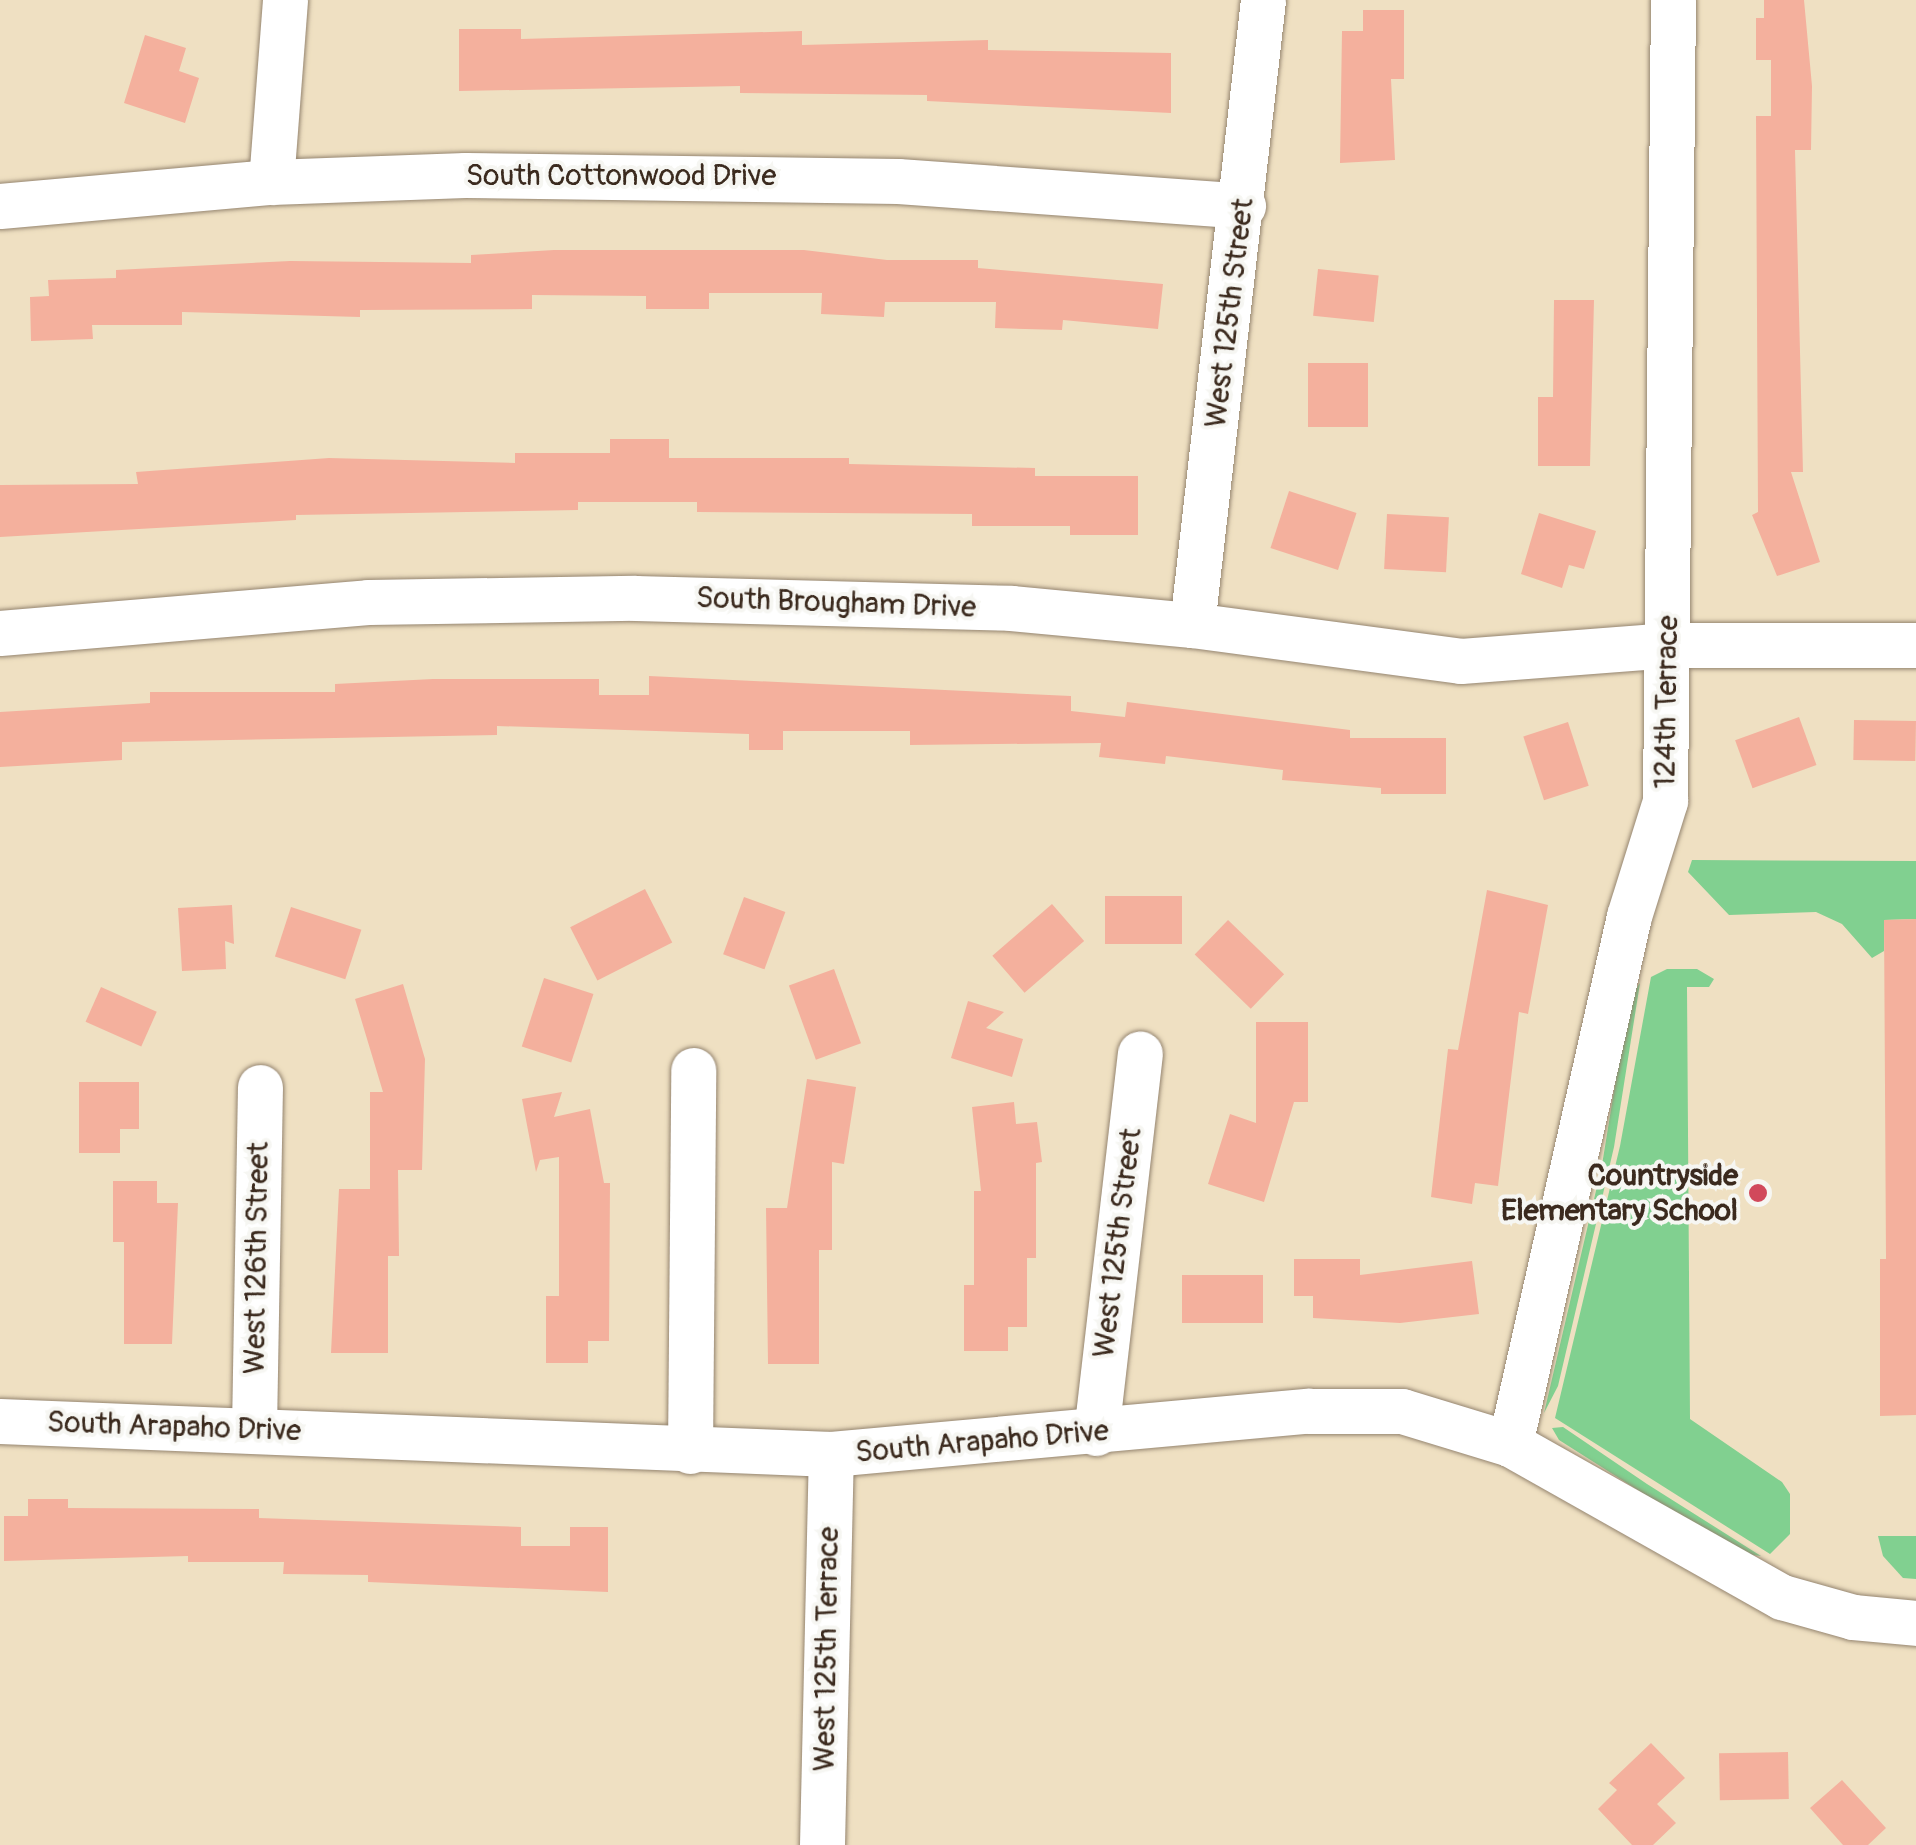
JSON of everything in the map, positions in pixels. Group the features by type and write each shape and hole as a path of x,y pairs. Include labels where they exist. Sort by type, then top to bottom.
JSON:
{"street":[{"path":"271,182 285,0"},
{"name":"West 125th Street","path":"1192,624 1243,206 1263,0"},
{"name":"124th Terrace","path":"1510,1444 1630,916 1665,801 1670,646 1673,0"},
{"name":"South Cottonwood Drive","path":"0,206 271,182 724,175 1243,206"},
{"name":"South Brougham Drive","path":"0,633 368,602 635,598 906,603 1192,624 1416,660 1670,646 1916,645"},
{"name":"West 125th Street","path":"1096,1433 1140,1054"},
{"path":"690,1451 693,1070"},
{"name":"West 126th Street","path":"254,1428 260,1086"},
{"name":"South Arapaho Drive","path":"0,1421 254,1428 690,1451 831,1454 1308,1412 1402,1412 1510,1444 1782,1597 1854,1617 1916,1623"},
{"name":"West 125th Terrace","path":"822,1845 831,1454"}],"green space":[{"path":"1692,860 1916,861 1916,919 1884,920 1884,951 1872,958 1842,924 1816,912 1729,915 1688,872"},
{"path":"1667,969 1697,969 1714,979 1709,987 1687,987 1690,1419 1782,1482 1790,1494 1790,1534 1770,1554 1555,1418 1620,1146 1651,977"},
{"path":"1640,983 1614,1147 1558,1386 1544,1413 1602,1165 1629,998"},
{"path":"1563,1427 1761,1556 1737,1553 1559,1440 1552,1428"},
{"path":"1878,1536 1916,1536 1916,1579 1903,1578 1883,1556"}],"building":[{"path":"1764,0 1804,0 1812,86 1811,150 1795,150 1803,472 1791,472 1820,562 1777,576 1752,515 1758,512 1756,116 1771,116 1771,60 1756,60 1756,18 1764,18"},
{"path":"1363,10 1404,10 1404,79 1391,79 1395,160 1340,163 1342,31 1363,31"},
{"path":"459,29 521,29 521,39 802,31 802,45 988,40 988,50 1171,53 1171,113 927,101 927,95 740,93 740,86 459,91"},
{"path":"145,35 186,48 179,71 199,78 185,123 124,103"},
{"path":"554,250 804,250 887,260 978,260 978,268 1163,284 1158,329 1063,320 1062,330 995,328 996,302 885,302 884,317 821,314 822,293 709,293 709,309 646,309 646,296 532,295 532,309 360,310 360,317 182,312 182,325 92,325 93,339 31,341 30,297 49,296 48,280 116,278 116,270 290,261 471,263 471,255"},
{"path":"1318,269 1379,275 1374,322 1313,316"},
{"path":"1554,300 1594,300 1590,466 1538,466 1538,397 1553,397"},
{"path":"1308,363 1368,363 1368,427 1308,427"},
{"path":"610,439 669,439 669,458 849,458 849,464 1035,468 1035,476 1138,476 1138,535 1070,535 1070,526 972,526 972,514 697,512 697,502 578,502 578,510 296,515 296,520 0,537 0,485 138,484 136,472 329,458 515,463 515,453 610,453"},
{"path":"1289,491 1357,513 1338,570 1270,548"},
{"path":"1539,513 1596,531 1584,569 1569,565 1562,588 1521,574"},
{"path":"1387,514 1449,517 1446,572 1384,569"},
{"path":"649,676 1071,696 1071,711 1125,717 1127,702 1350,730 1350,738 1446,738 1446,794 1381,794 1381,788 1282,780 1283,770 1166,756 1165,764 1099,757 1101,743 910,745 910,731 783,731 783,750 749,750 749,734 497,726 497,735 122,742 122,760 0,767 0,712 150,703 150,692 335,692 335,684 433,679 599,679 599,695 649,695"},
{"path":"1799,717 1816,765 1753,788 1735,740"},
{"path":"1854,720 1916,721 1915,761 1853,760"},
{"path":"1568,722 1589,786 1544,800 1523,737"},
{"path":"645,889 672,942 597,981 570,927"},
{"path":"1487,890 1548,905 1528,1014 1519,1012 1498,1186 1475,1183 1472,1204 1431,1197 1448,1049 1458,1050"},
{"path":"1105,896 1182,896 1182,944 1105,944"},
{"path":"744,897 785,912 764,969 723,954"},
{"path":"1052,904 1084,941 1025,993 992,956"},
{"path":"232,905 234,944 225,941 226,969 182,971 178,908"},
{"path":"291,907 361,930 345,979 275,956"},
{"path":"1916,919 1916,1415 1880,1416 1880,1259 1886,1259 1884,920"},
{"path":"1228,920 1284,974 1251,1009 1195,955"},
{"path":"834,969 861,1043 816,1060 789,985"},
{"path":"544,978 593,994 571,1063 522,1046"},
{"path":"403,984 425,1059 422,1170 398,1170 399,1256 388,1256 388,1353 331,1353 339,1189 370,1189 370,1092 383,1092 355,999"},
{"path":"101,987 157,1012 141,1047 86,1022"},
{"path":"968,1001 1004,1012 986,1028 1023,1039 1012,1077 951,1058"},
{"path":"1256,1022 1308,1022 1308,1102 1294,1102 1264,1202 1208,1184 1230,1114 1256,1123"},
{"path":"807,1079 856,1087 844,1164 832,1162 832,1250 819,1250 819,1364 768,1364 766,1208 787,1208"},
{"path":"79,1082 139,1082 139,1129 120,1129 120,1153 79,1153"},
{"path":"562,1092 554,1117 590,1109 604,1183 610,1183 609,1341 588,1341 588,1363 546,1363 546,1296 559,1296 559,1157 540,1160 536,1172 522,1099"},
{"path":"1014,1102 1016,1124 1037,1122 1042,1162 1036,1163 1036,1258 1027,1258 1027,1327 1008,1327 1008,1351 964,1351 964,1285 974,1285 974,1191 981,1191 972,1107"},
{"path":"113,1181 157,1181 157,1203 178,1203 172,1344 124,1344 124,1242 113,1242"},
{"path":"1294,1259 1360,1259 1360,1275 1472,1261 1479,1314 1400,1323 1313,1318 1313,1296 1294,1296"},
{"path":"1182,1275 1263,1275 1263,1323 1182,1323"},
{"path":"28,1499 68,1499 68,1508 259,1509 259,1518 521,1527 521,1546 570,1546 570,1527 608,1527 608,1592 368,1582 368,1575 283,1574 284,1562 188,1562 188,1556 4,1561 4,1516 28,1516"},
{"path":"1651,1743 1685,1778 1657,1804 1676,1823 1653,1845 1632,1845 1598,1809 1617,1790 1609,1783"},
{"path":"1788,1752 1789,1799 1720,1800 1719,1753"},
{"path":"1842,1780 1886,1828 1868,1845 1843,1845 1810,1808"}],"place":[{"name":"Countryside Elementary School","path":"1758,1193"}]}
